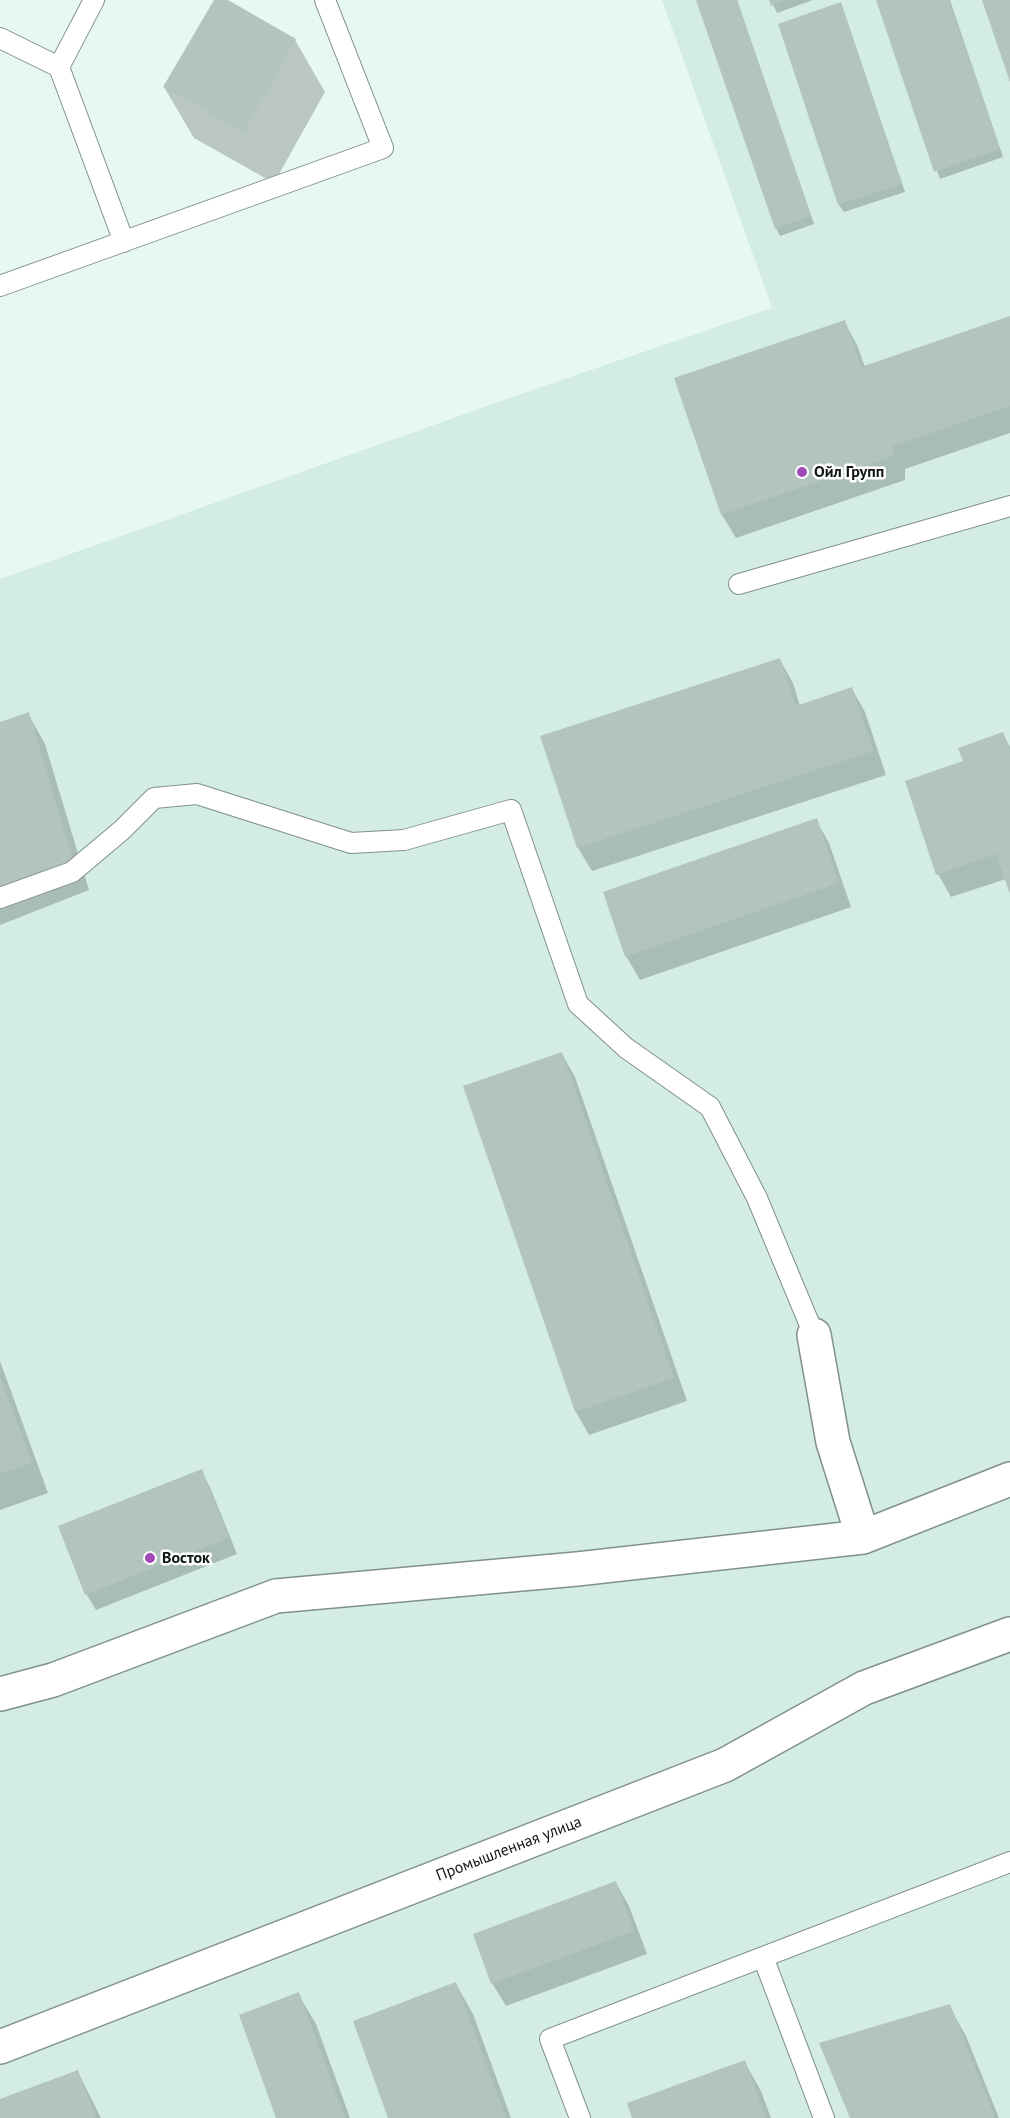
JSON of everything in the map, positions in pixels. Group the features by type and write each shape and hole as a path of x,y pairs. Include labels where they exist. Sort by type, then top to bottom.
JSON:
{"street":[{"path":"814,1335 833,1442 863,1537"},
{"path":"0,1694 53,1680 276,1596 577,1569 863,1537 1010,1479"},
{"name":"Промышленная улица","path":"0,2048 725,1765 864,1688 1010,1635"}],"lane":[{"path":"59,67 94,0"},
{"path":"0,286 383,148 325,0"},
{"path":"0,38 59,67 124,242"},
{"path":"739,584 1010,506"},
{"path":"0,898 72,872 122,830 154,798 197,794 351,843 404,840 511,810 578,1004 626,1048 710,1107 757,1198 814,1335"},
{"path":"580,2118 550,2039 1010,1862"},
{"path":"763,1957 824,2118"}],"shaded area":[{"path":"662,0 1010,0 1010,2118 0,2118 0,579 538,388 772,308"}],"building":[{"path":"214,0 228,0 296,39 244,132 163,87"},
{"path":"696,0 737,0 811,216 775,229"},
{"path":"769,0 786,0 771,6"},
{"path":"876,0 949,0 1000,149 934,172"},
{"path":"982,0 1010,0 1010,82"},
{"path":"841,2 902,184 838,205 778,24"},
{"path":"1010,316 1010,406 893,446 893,456 721,515 674,378 845,320 861,367"},
{"path":"780,658 796,706 852,687 874,751 577,848 540,736"},
{"path":"29,712 73,860 0,889 0,722"},
{"path":"1003,732 1010,749 1010,894 996,854 936,875 905,781 963,761 958,748"},
{"path":"817,818 839,883 625,957 603,892"},
{"path":"562,1052 674,1378 575,1412 463,1086"},
{"path":"0,1376 32,1463 0,1474"},
{"path":"202,1469 229,1538 85,1595 58,1526"},
{"path":"616,1881 634,1931 491,1984 473,1934"},
{"path":"456,1982 506,2118 388,2118 353,2021"},
{"path":"299,1992 345,2118 276,2118 239,2015"},
{"path":"950,2004 995,2118 850,2118 819,2043"},
{"path":"745,2060 766,2118 632,2118 627,2103"},
{"path":"78,2070 96,2118 0,2118 0,2099"}],"place":[{"name":"Ойл Групп","path":"802,472"},
{"name":"Восток","path":"150,1558"}]}
